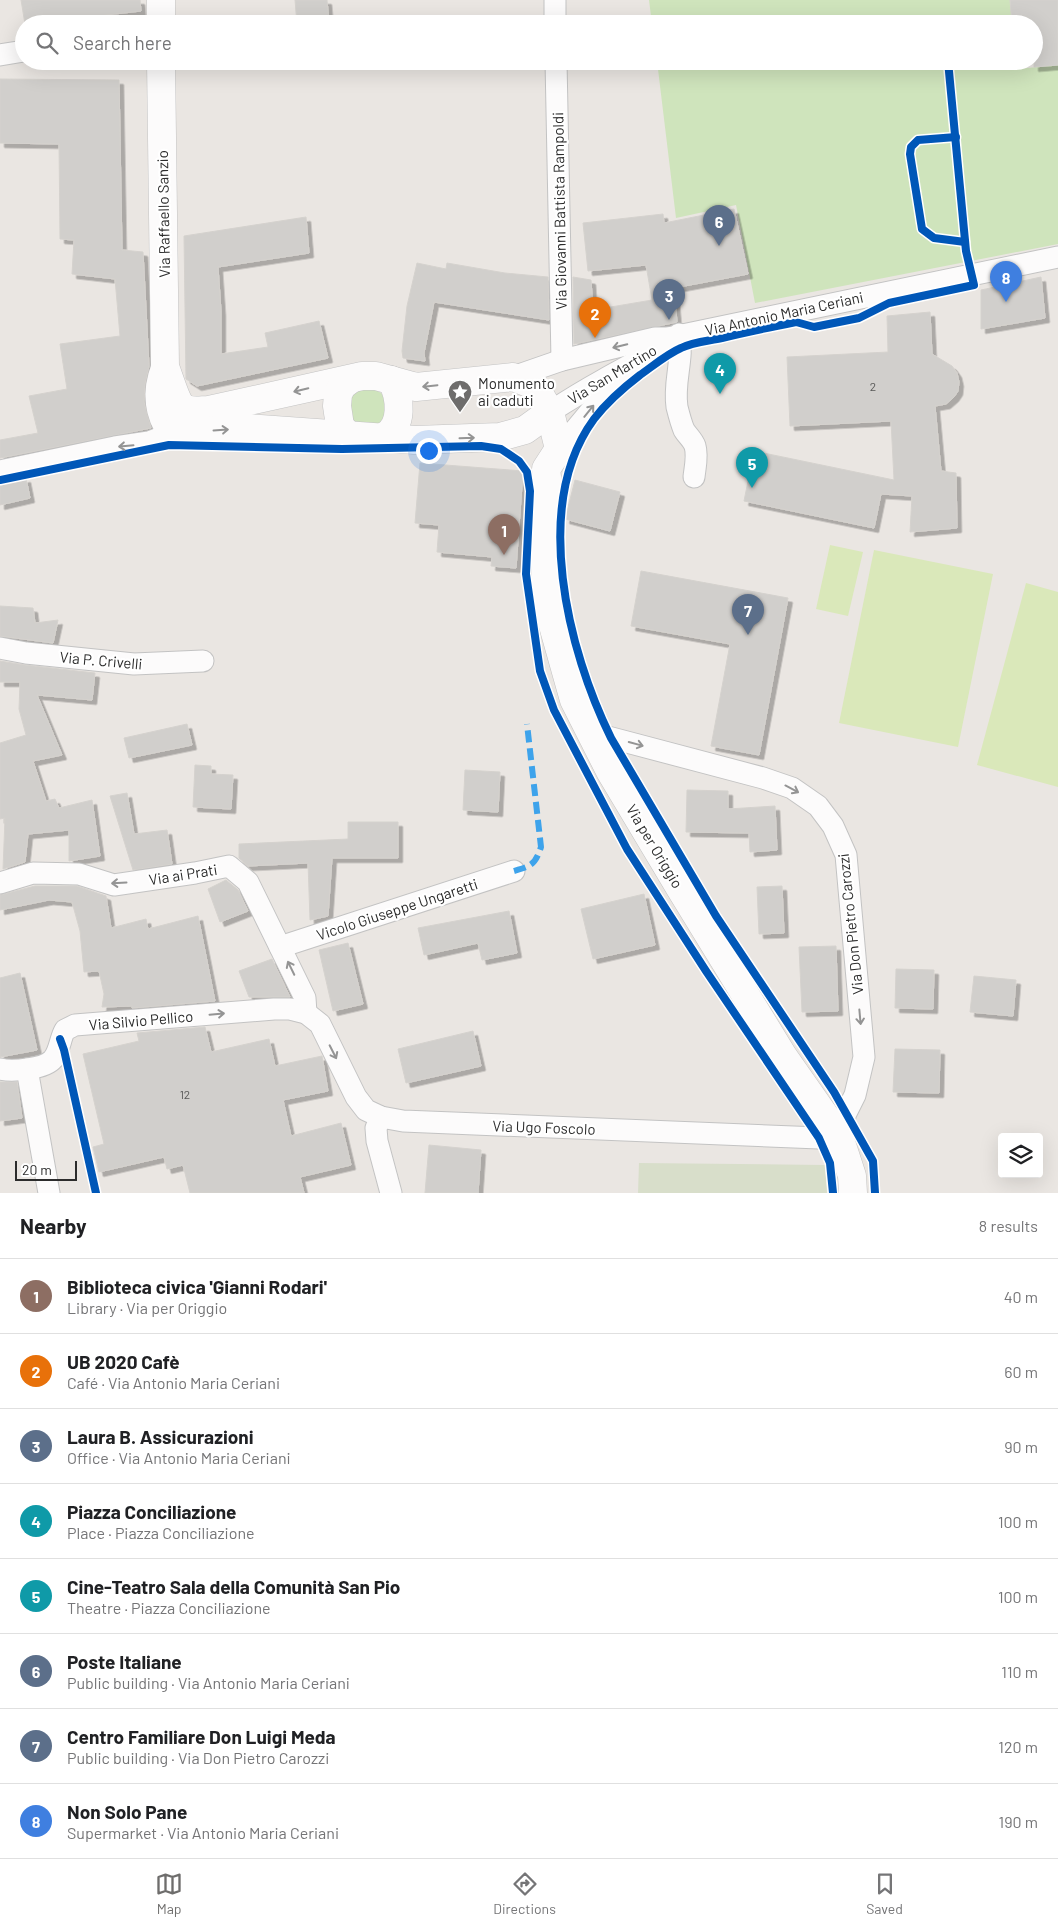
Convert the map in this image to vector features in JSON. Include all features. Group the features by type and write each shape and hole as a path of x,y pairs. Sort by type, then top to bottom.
{"street":[{"path":"161,0 161,15"},
{"path":"555,0 555,15"},
{"path":"0,55 15,52"},
{"name":"Via Raffaello Sanzio","path":"161,70 165,367"},
{"name":"Via Giovanni Battista Rampoldi","path":"556,70 562,360"},
{"name":"Via Antonio Maria Ceriani","path":"513,377 562,360 655,338 673,336 1058,257"},
{"path":"673,336 682,348 676,384 677,405 685,430 695,445 694,477"},
{"name":"Via San Martino","path":"172,433 246,428 415,440 500,437 525,430 550,412 604,379 627,368 673,336"},
{"path":"165,367 159,387 160,407 165,423 172,433"},
{"name":"Via San Martino","path":"165,367 179,402 184,408 191,410 209,410 362,376 376,376 416,387 513,377"},
{"path":"500,437 519,441 552,459 627,368"},
{"name":"Via per Origgio","path":"513,377 531,384 550,412 552,459 548,486 545,551 546,585 552,622 574,700 589,732 675,880 777,1047 839,1136 852,1176 853,1193"},
{"path":"348,435 340,426 337,406 338,394 342,386 351,379"},
{"path":"383,437 392,431 398,418 397,394 391,380"},
{"name":"Via San Martino","path":"0,471 115,447 149,442 172,433 209,410"},
{"name":"Via P. Crivelli","path":"0,648 26,653 134,664 203,662"},
{"name":"Via Don Pietro Carozzi","path":"589,732 763,778 792,788 818,806 833,826 846,855 864,1056 855,1095 846,1113 839,1136"},
{"name":"Via ai Prati","path":"0,883 33,873 79,874 114,885 229,866 248,882 306,998 306,1013"},
{"name":"Vicolo Giuseppe Ungaretti","path":"280,947 514,872"},
{"name":"Via Silvio Pellico","path":"0,1069 7,1071 27,1069 48,1063 53,1059 65,1030 75,1025 274,1009 290,1009 306,1013"},
{"name":"Via Ugo Foscolo","path":"306,1013 320,1024 356,1097 366,1110 381,1117 413,1121 819,1138 839,1136"},
{"path":"27,1069 49,1193"},
{"path":"381,1117 376,1128 377,1141 391,1193"}],"green space":[{"path":"649,0 1010,0 1011,15 651,15"},
{"path":"1058,65 1058,244 755,303 736,205 676,218 658,70 1043,70 1043,66"},
{"path":"366,387 380,392 386,402 388,413 378,425 361,425 351,419 351,399 356,393"},
{"path":"830,545 863,552 848,616 816,609"},
{"path":"874,550 993,574 958,747 839,723"},
{"path":"1026,583 1058,592 1058,787 977,765"},
{"path":"639,1163 825,1165 827,1193 638,1193"}],"building":[{"path":"21,0 140,0 141,11 106,15 24,15"},
{"path":"295,0 327,0 328,15 296,15"},
{"path":"1010,0 1058,0 1058,65 1043,66 1043,15 1011,15"},
{"path":"0,79 119,80 122,250 143,252 149,366 144,402 151,428 0,458 0,440 38,433 29,396 67,389 60,344 120,336 115,279 72,274 74,240 60,239 59,144 0,143"},
{"path":"734,209 748,274 674,288 677,322 574,344 573,277 591,280 593,310 652,300 646,265 588,271 583,223 663,214 664,223"},
{"path":"306,217 309,253 218,267 221,354 268,347 265,333 319,321 328,358 197,386 186,379 184,236"},
{"path":"417,263 446,269 447,263 505,273 548,277 549,320 434,302 424,353 425,361 403,358 402,351 407,306"},
{"path":"1041,277 1045,318 981,329 981,290"},
{"path":"930,312 932,354 952,366 957,373 959,382 958,391 954,397 946,404 935,406 941,471 956,473 957,528 910,532 912,496 881,494 874,528 744,501 754,451 894,480 891,421 790,426 787,357 888,352 887,316"},
{"path":"420,463 523,471 516,568 491,566 492,557 437,552 439,525 415,523"},
{"path":"26,478 30,498 0,505 0,483"},
{"path":"575,480 620,492 610,531 565,519"},
{"path":"641,571 788,598 759,755 711,746 730,644 631,626"},
{"path":"0,606 33,608 35,623 58,620 53,643 0,636"},
{"path":"0,661 95,673 92,700 37,695 62,755 33,761 46,801 55,799 59,808 92,800 100,856 69,861 69,830 28,834 25,862 3,869 5,818 0,819 0,743 26,735 19,709 20,682 0,682"},
{"path":"187,724 192,745 129,758 124,738"},
{"path":"195,765 211,766 211,774 233,775 231,809 193,807"},
{"path":"465,770 500,772 498,812 463,810"},
{"path":"687,790 728,791 728,809 775,806 777,850 750,852 749,833 686,832"},
{"path":"127,793 134,834 167,830 172,864 133,870 110,796"},
{"path":"348,822 398,822 398,858 332,858 328,916 310,920 308,863 248,866 239,858 239,844 348,839"},
{"path":"226,880 238,890 248,911 220,922 208,889"},
{"path":"35,886 77,886 106,896 111,928 146,919 148,929 198,916 215,1001 132,1008 132,1006 102,1007 104,994 99,971 84,972 80,931 72,902 49,900 0,910 0,895"},
{"path":"782,886 784,933 759,934 757,887"},
{"path":"644,894 655,945 593,959 581,909"},
{"path":"509,911 517,953 482,960 478,943 424,955 418,928"},
{"path":"348,943 363,1004 333,1011 319,950"},
{"path":"836,946 838,1011 802,1012 799,947"},
{"path":"272,959 290,997 249,997 239,971"},
{"path":"896,969 934,970 933,1009 895,1008"},
{"path":"20,973 37,1050 0,1057 0,978"},
{"path":"974,976 1016,980 1013,1016 970,1012"},
{"path":"205,1027 211,1052 269,1039 275,1066 322,1056 328,1091 283,1100 291,1136 341,1123 351,1165 300,1177 304,1193 190,1193 183,1165 167,1169 164,1157 99,1172 93,1147 104,1144 83,1054 139,1041 137,1033"},
{"path":"473,1031 481,1066 406,1083 398,1049"},
{"path":"895,1049 940,1050 939,1093 893,1092"},
{"path":"0,1082 17,1082 22,1118 0,1121"},
{"path":"429,1145 481,1150 478,1193 425,1193"}],"marked path":[{"path":"514,871 532,864 537,858 541,847 527,724"}],"cycle path":[{"path":"875,1193 873,1161 834,1092 716,916 611,738 595,703 581,664 570,622 563,578 560,535 564,493 575,454 594,419 621,390 671,353 696,343 796,322 814,327 859,318 889,303 974,285 966,251 949,70"},
{"path":"956,137 918,140 911,147 910,154 922,229 934,238 965,242"},
{"path":"0,480 169,445 342,449 481,446 501,449 519,461 527,472 530,491 526,574 540,671 554,710 627,849 706,971 819,1138 830,1163 833,1193"},
{"path":"60,1039 96,1193"}],"place":[{"name":"Poste Italiane","path":"719,246"},
{"name":"Non Solo Pane","path":"1006,302"},
{"name":"Laura B. Assicurazioni","path":"669,320"},
{"name":"UB 2020 Cafè","path":"595,338"},
{"name":"Piazza Conciliazione","path":"720,394"},
{"name":"Monumento ai caduti","path":"460,413"},
{"name":"Cine-Teatro Sala della Comunità San Pio","path":"752,488"},
{"name":"Biblioteca civica 'Gianni Rodari'","path":"504,555"},
{"name":"Centro Familiare Don Luigi Meda","path":"748,635"}]}
